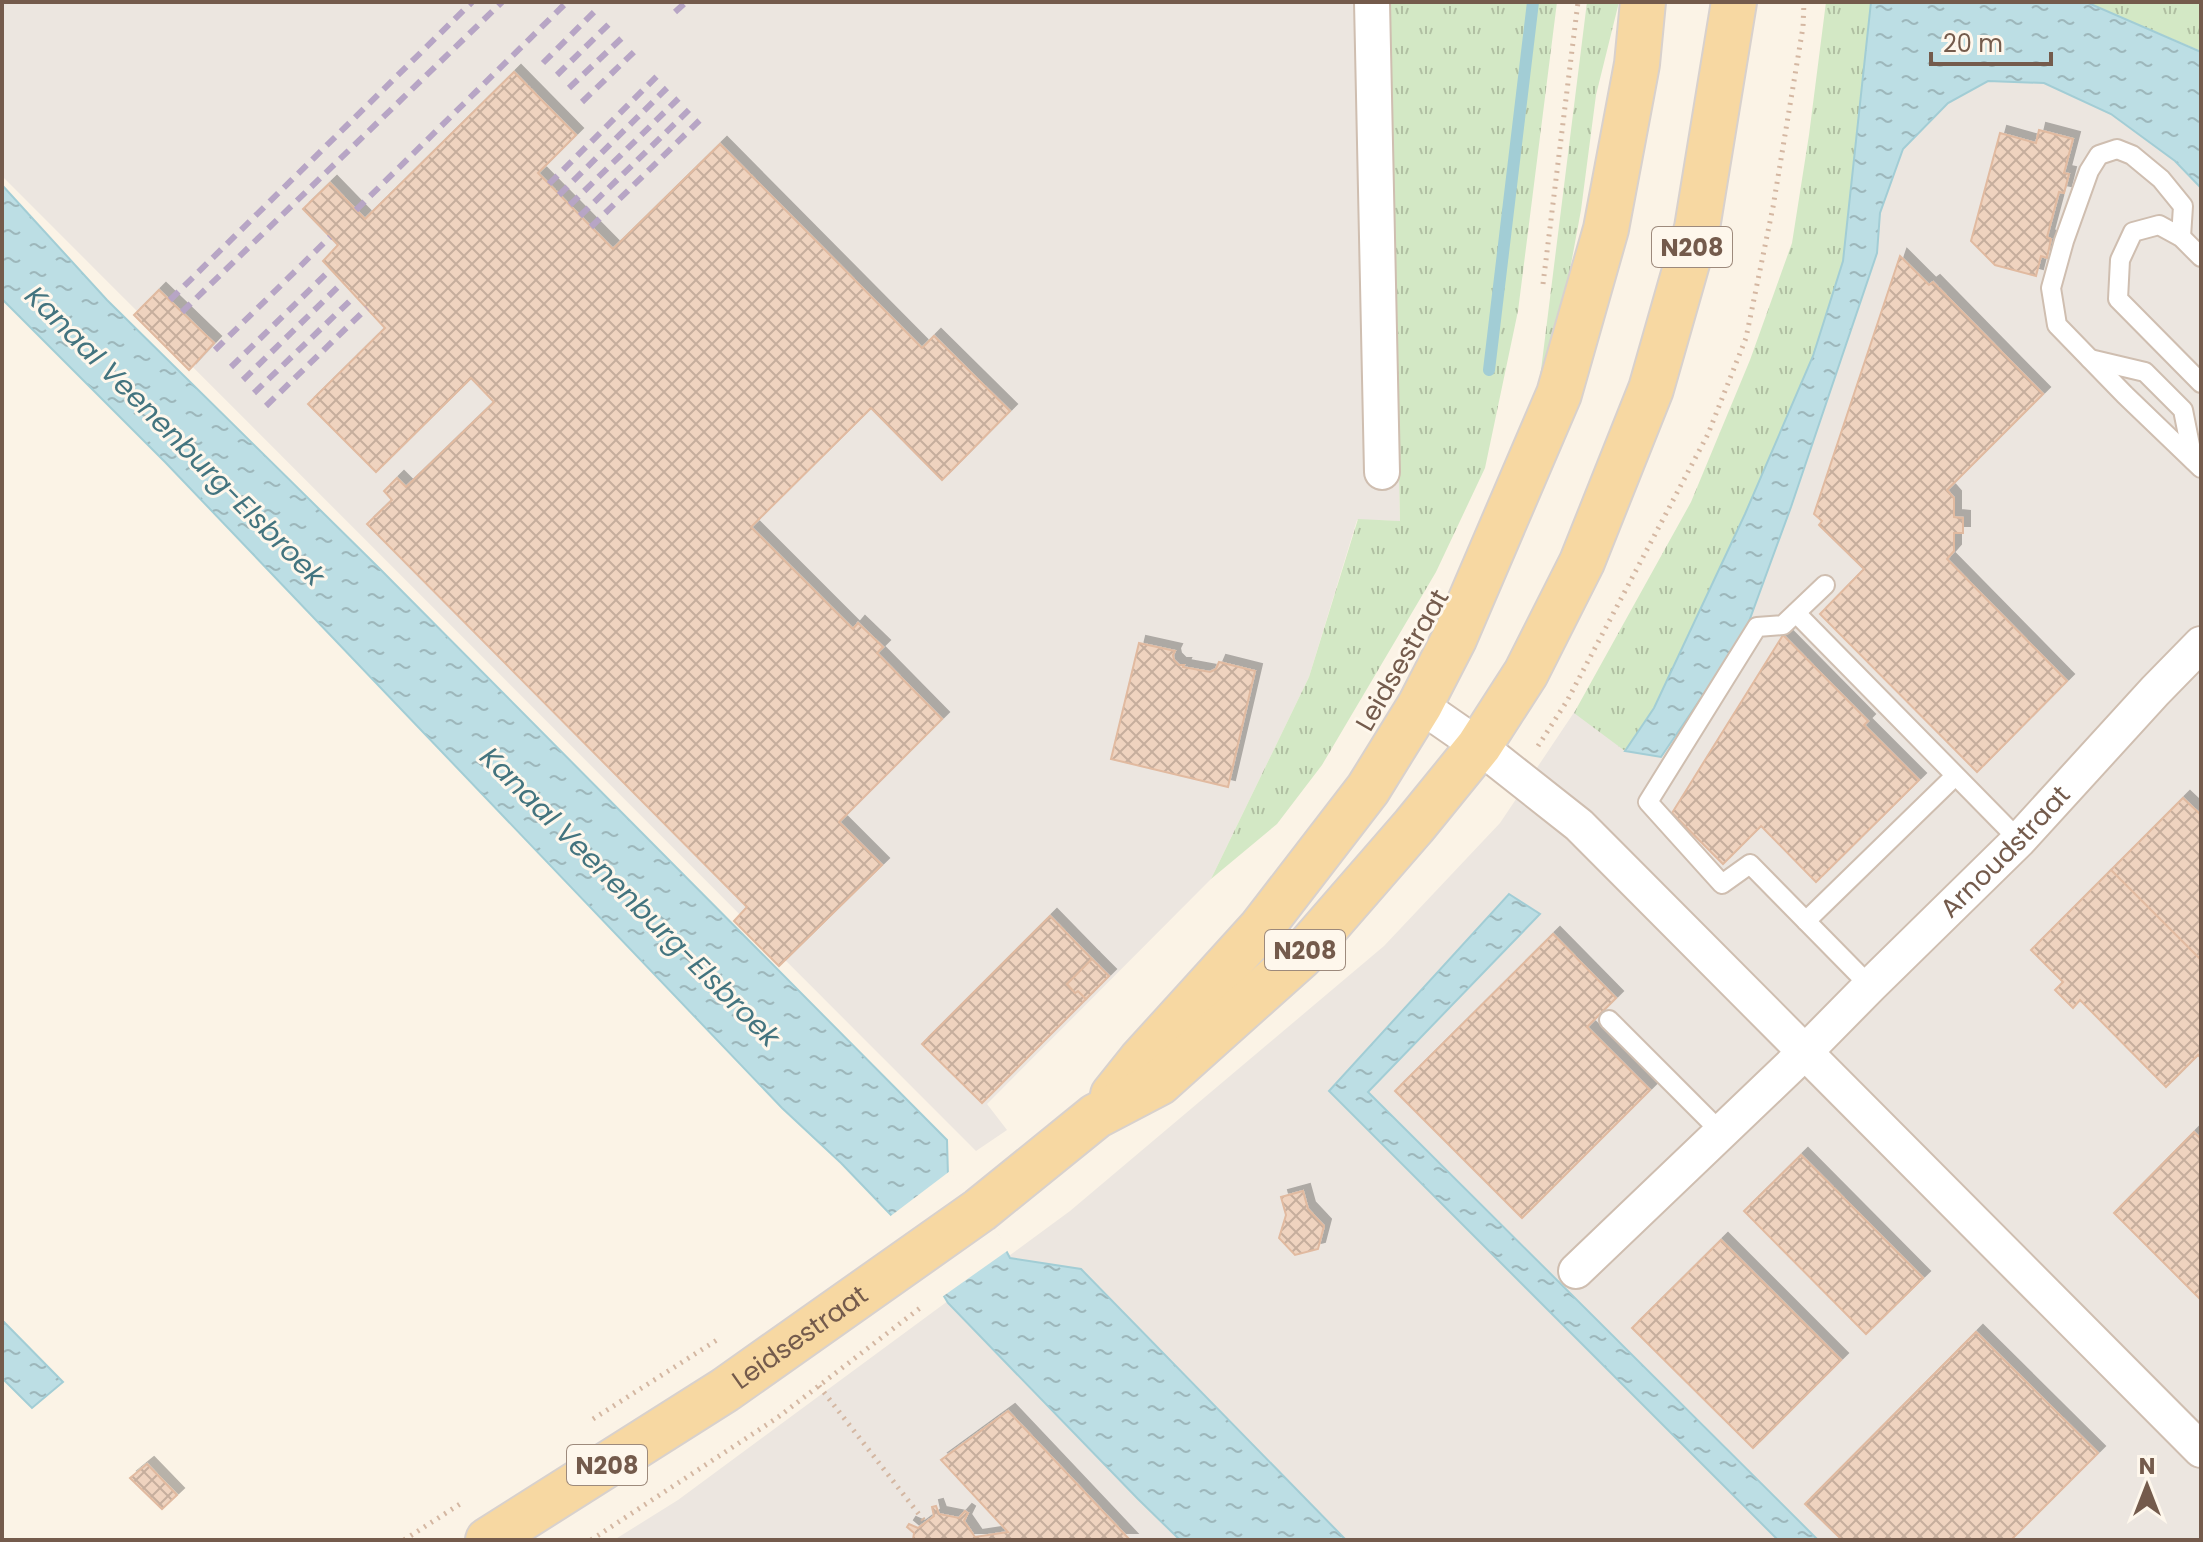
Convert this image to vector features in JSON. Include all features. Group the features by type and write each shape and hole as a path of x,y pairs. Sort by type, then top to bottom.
{"main road":[{"name":"Leidsestraat","path":"1096,1116 1141,1060 1261,928 1368,789 1420,705 1454,639 1559,394 1606,229 1637,64 1643,2"},
{"name":"Leidsestraat","path":"488,1540 725,1390 914,1259 1096,1116 1159,1083 1301,956 1479,746 1526,673 1582,562 1651,389 1697,228 1734,2"}],"street":[{"path":"1372,2 1382,472"},
{"name":"Arnoudstraat","path":"1576,1271 1804,1053 2019,840 2201,644"},
{"path":"1420,705 1479,746 1579,825 2201,1450"}],"lane":[{"path":"2181,237 2183,206 2161,179 2132,155 2117,149 2099,155 2089,171 2051,288 2057,325 2197,464"},
{"path":"2201,257 2181,237 2159,225 2133,232 2120,260 2118,299 2201,383"},
{"path":"2090,359 2145,372 2183,410 2197,464"},
{"path":"1825,585 1783,625 1757,627 1648,802 1722,884 1750,864 1870,986"},
{"path":"1796,613 2019,840"},
{"path":"1806,921 1955,776"},
{"path":"1609,1020 1721,1132"}],"path":[{"path":"1542,299 1578,2"},
{"name":"Leidsestraat","path":"591,1540 777,1418 928,1302"},
{"name":"Leidsestraat","path":"589,1422 720,1338"},
{"path":"819,1386 925,1522"},
{"path":"404,1540 471,1498"},
{"path":"418,1532 423,1540"}],"shaded area":[{"path":"2,2 1380,2 1395,296 1400,521 1357,520 1309,677 1211,879 987,1104 1007,1130 976,1151 2,176"},
{"path":"1852,2 2163,2 2201,23 2201,1540 614,1540 678,1500 1070,1211 1384,946 1500,823 1666,575 1789,309"}],"green space":[{"path":"1380,2 1557,2 1518,311 1485,468 1436,572 1322,765 1277,824 1211,879 1309,677 1358,519 1400,521 1395,296"},
{"path":"1587,2 1619,2 1596,95 1581,210 1548,389 1537,402"},
{"path":"1826,2 1871,2 1843,261 1813,356 1745,514 1654,708 1625,751 1574,713 1691,502 1750,360 1792,243"},
{"path":"2086,2 2201,2 2201,51"}],"water":[{"path":"1871,2 2086,2 2201,52 2201,188 2175,161 2111,114 2044,83 1988,81 1948,103 1903,149 1880,213 1877,253 1744,635 1661,757 1625,751 1654,708 1745,514 1813,356 1843,261"},
{"name":"Kanaal Veenenburg-Elsbroek","path":"2,185 107,300 379,568 947,1140 948,1176 999,1237 1010,1258 1081,1269 1346,1540 1180,1540 1138,1499 948,1303 908,1236 891,1215 782,1108 165,462 2,299"},
{"path":"1509,894 1540,914 1368,1092 1818,1540 1778,1540 1329,1091"},
{"path":"2,1320 63,1382 32,1408 2,1378"}],"pier":[{"path":"950,1171 1010,1249 942,1297 924,1273 905,1238 888,1218"}],"building":[{"path":"514,72 576,135 538,173 613,249 720,144 922,348 934,336 1010,411 942,480 871,408 751,527 853,629 858,623 883,647 877,653 942,719 839,822 882,865 779,966 734,921 747,907 367,524 392,500 384,491 397,478 406,487 494,402 471,378 376,472 308,404 385,328 323,261 338,245 303,209 330,183 365,219"},
{"path":"2039,130 2073,139 2064,173 2069,174 2064,193 2059,192 2047,237 2051,239 2047,258 2041,256 2036,276 1995,265 1971,241 2000,133 2036,143"},
{"path":"1900,256 1929,285 1933,282 2043,394 1947,490 1954,498 1954,517 1963,518 1963,533 1954,533 1954,551 1947,559 2067,681 1977,772 1820,614 1864,569 1819,525 1822,521 1814,514"},
{"path":"159,290 214,343 189,370 134,315"},
{"path":"1783,635 1868,721 1864,725 1919,780 1816,882 1761,826 1723,864 1672,813"},
{"path":"1139,643 1175,651 1174,660 1183,667 1210,672 1216,669 1219,662 1255,671 1228,787 1111,759"},
{"path":"2183,798 2201,815 2201,960 2111,870"},
{"path":"2111,870 2201,960 2201,1058 2198,1055 2166,1087 2080,1000 2073,1008 2055,990 2063,982 2031,950"},
{"path":"1050,916 1092,959 1067,984 1086,999 982,1103 922,1044"},
{"path":"1553,934 1616,998 1587,1027 1650,1090 1522,1218 1395,1091"},
{"path":"1092,959 1109,976 1086,999 1067,984"},
{"path":"2194,1132 2201,1139 2201,1300 2114,1213"},
{"path":"1801,1155 1923,1278 1866,1334 1744,1211"},
{"path":"1303,1191 1308,1209 1324,1226 1318,1249 1295,1255 1279,1238 1286,1215 1281,1197"},
{"path":"1721,1240 1841,1360 1753,1448 1632,1328"},
{"path":"1976,1332 2098,1453 2011,1540 1842,1540 1805,1504"},
{"path":"1008,1411 1130,1540 913,1540 914,1533 907,1527 909,1524 918,1528 934,1516 932,1507 936,1506 939,1514 959,1518 965,1511 968,1513 964,1521 975,1537 1008,1532 941,1460"},
{"path":"147,1464 177,1495 162,1509 130,1478"}],"waterway":[{"path":"1489,370 1533,2"}],"railway":[{"path":"170,300 472,2"},
{"path":"182,312 502,2"},
{"path":"356,210 567,2"},
{"path":"675,12 686,2"},
{"path":"543,63 597,9"},
{"path":"557,75 610,23"},
{"path":"569,88 624,36"},
{"path":"582,102 637,49"},
{"path":"549,184 660,73"},
{"path":"559,195 671,84"},
{"path":"570,205 682,95"},
{"path":"580,216 693,106"},
{"path":"591,227 703,117"},
{"path":"215,350 330,237"},
{"path":"231,367 331,269"},
{"path":"243,380 343,282"},
{"path":"254,393 355,296"},
{"path":"266,406 367,308"}]}
